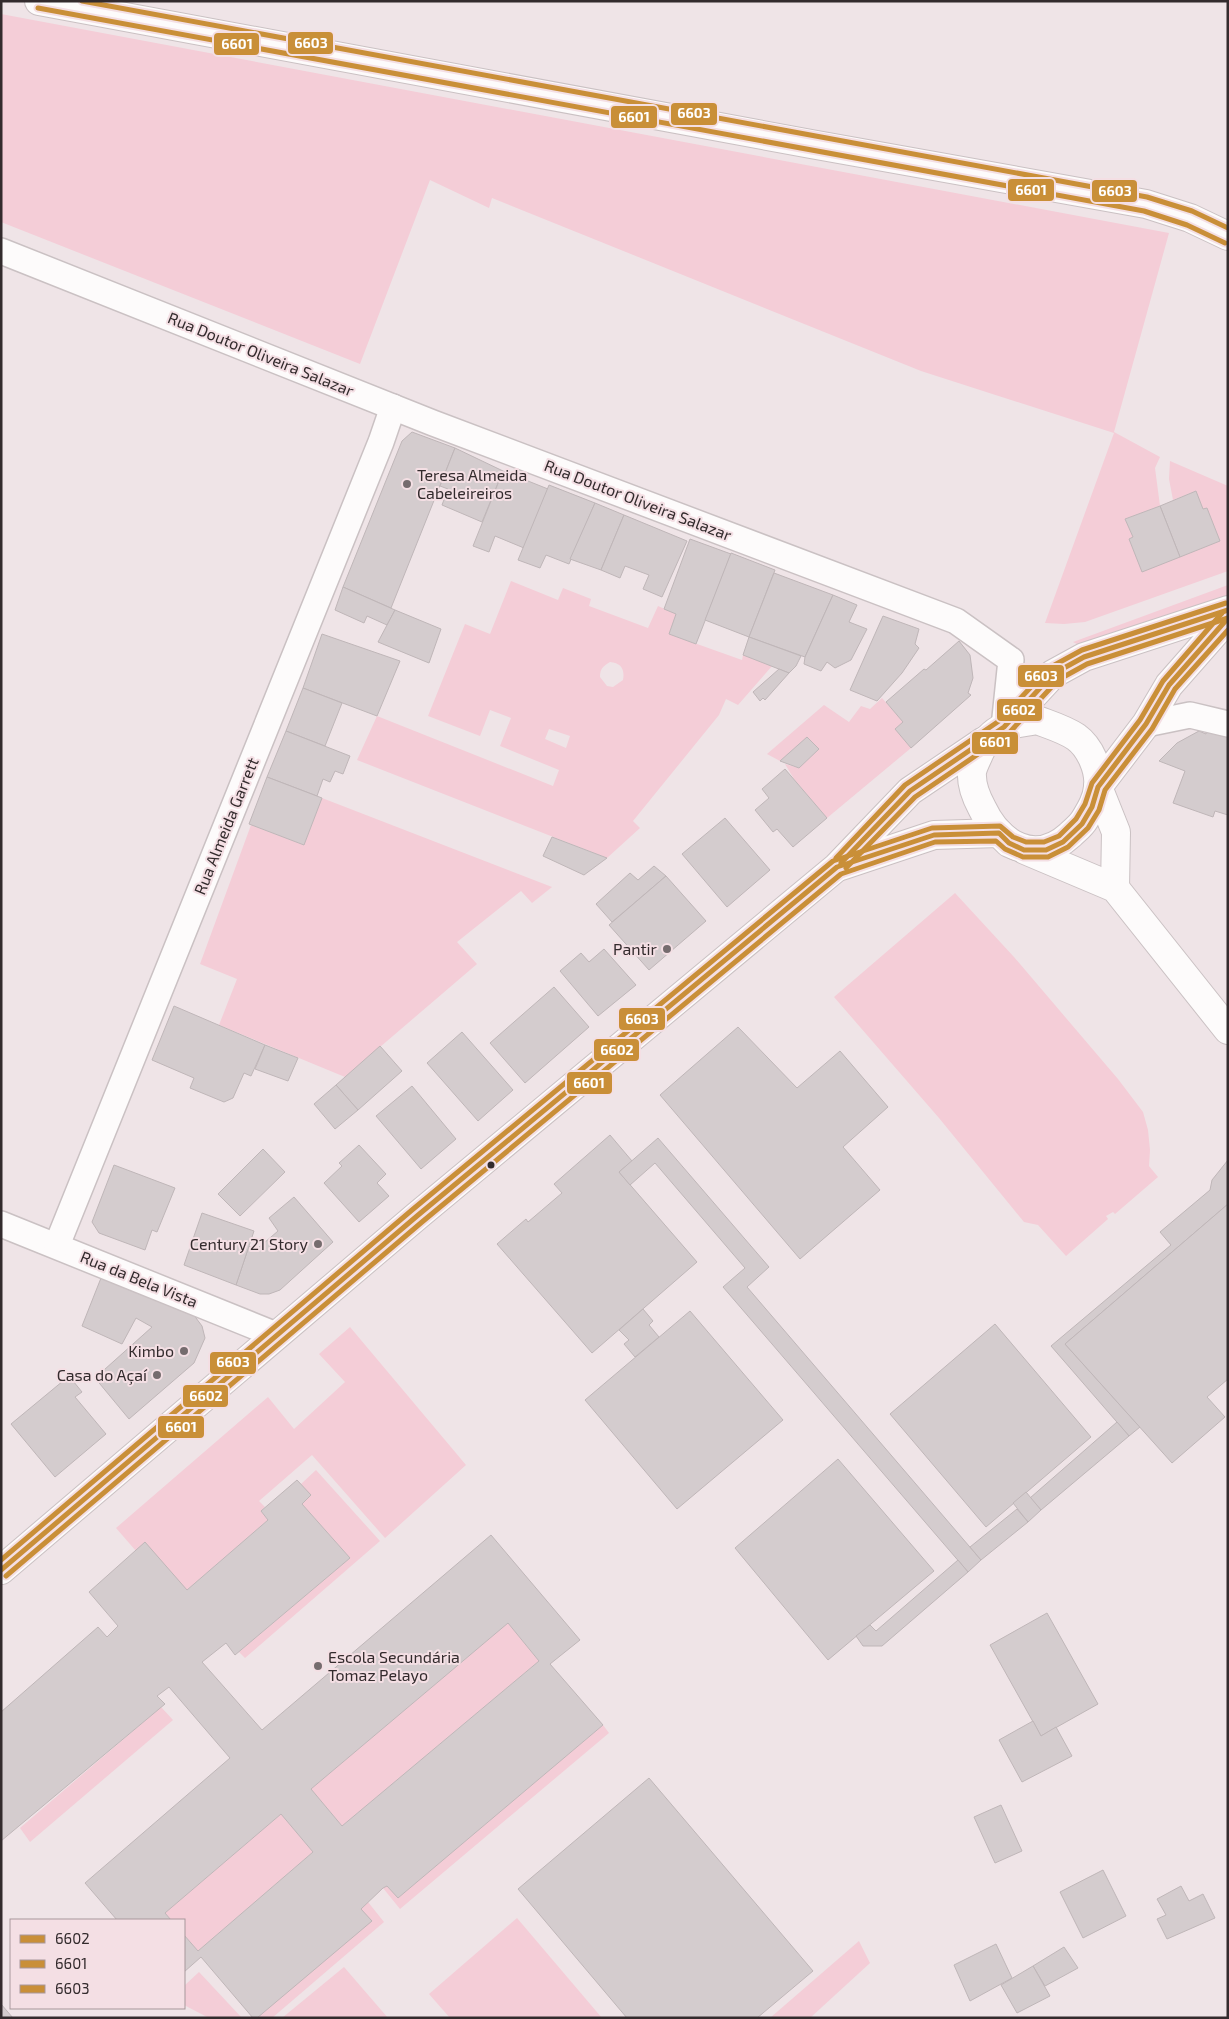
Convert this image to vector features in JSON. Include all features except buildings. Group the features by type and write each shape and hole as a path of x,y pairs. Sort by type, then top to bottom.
{"street":[{"path":"39,1 782,139 1146,204 1190,218 1228,236"},
{"name":"Rua Doutor Oliveira Salazar","path":"1,251 393,407 956,621 1011,660 994,734"},
{"name":"Rua Almeida Garrett","path":"57,1246 381,442 393,407"},
{"path":"1,1570 276,1335 837,867 910,791 994,734 1052,674 1084,656 1228,610"},
{"path":"1024,850 1046,850 1063,842 1082,824 1092,807 1098,787 1146,724 1169,685 1228,618"},
{"path":"1146,724 1190,716 1228,724"},
{"path":"1114,888 1116,832 1098,787 1096,768 1089,752 1077,738 1058,727 1037,720 994,734 972,771 975,795 984,814 999,833 1010,843 1024,850 1114,888 1228,1030"},
{"path":"837,867 934,835 999,833"},
{"name":"Rua da Bela Vista","path":"1,1224 276,1335"}],"shaded area":[{"path":"1,14 1169,233 1114,432 1160,457 1155,468 1160,506 1125,519 1133,537 1129,539 1142,571 1220,541 1207,508 1203,509 1196,491 1173,500 1169,479 1170,461 1228,486 1228,571 1085,622 1045,623 1114,433 921,371 492,198 489,208 430,180 360,364 1,222"},
{"path":"511,581 558,600 563,588 591,599 589,606 648,628 658,606 676,614 669,634 742,660 743,655 772,666 738,705 726,699 719,715 633,821 640,828 607,858 357,760 377,716 553,786 559,770 500,746 511,718 490,710 480,736 428,716 465,624 490,634","holes":["610,662 619,665 623,673 623,680 613,687 607,686 600,677 602,668","549,729 570,736 566,748 545,739"]},
{"path":"1228,585 1228,597 1087,649 1073,642"},
{"path":"882,698 903,722 895,729 911,748 827,818 794,779 785,764 799,768 819,749 807,737 780,761 767,754 824,705 849,722 861,706 870,709"},
{"path":"322,798 552,887 532,903 521,891 457,942 477,964 345,1077 219,1025 237,979 200,964 251,825 304,845"},
{"path":"955,893 1014,957 1118,1079 1143,1112 1148,1130 1149,1166 1158,1177 1115,1214 1113,1212 1106,1216 1108,1219 1066,1256 1038,1225 1024,1222 939,1118 834,997"},
{"path":"350,1327 466,1465 385,1538 312,1455 259,1501 265,1507 261,1511 268,1520 187,1590 136,1551 116,1528 268,1397 294,1429 345,1382 319,1354"},
{"path":"316,1470 380,1541 245,1658 239,1652 350,1558 302,1504 301,1484"},
{"path":"508,1623 539,1661 342,1826 311,1789"},
{"path":"161,1707 173,1720 30,1842 20,1828"},
{"path":"603,1725 609,1733 400,1909 383,1888 387,1886 398,1898"},
{"path":"281,1814 313,1852 198,1951 185,1936 185,1919 170,1919 165,1913"},
{"path":"368,1902 384,1922 272,2018 257,2018"},
{"path":"517,1918 602,2018 450,2018 429,1994"},
{"path":"859,1941 870,1963 810,2018 770,2018"},
{"path":"344,1967 388,2018 282,2018"},
{"path":"199,1972 242,2018 209,2018 185,2006 185,1985"}],"transit line":[{"name":"6603","path":"82,1 1147,197 1192,211 1228,228"},
{"name":"6601","path":"38,8 1144,211 1187,225 1225,243"},
{"name":"6603","path":"836,858 905,785 999,721 1049,668 1082,650 1226,603"},
{"name":"6602","path":"841,863 910,791 1004,727 1053,674 1084,657 1228,610"},
{"name":"6603","path":"1,1560 412,1210 833,861 932,828 1000,826 1013,837 1026,842 1044,842 1059,836 1076,819 1085,804 1092,783 1140,720 1163,681 1222,613"},
{"name":"6602","path":"1,1570 417,1216 837,867 934,835 999,833 1009,843 1024,850 1046,850 1063,842 1082,824 1092,807 1098,787 1146,724 1169,685 1228,618"},
{"name":"6601","path":"846,868 915,797 1009,733 1058,680 1087,664 1228,618"},
{"name":"6601","path":"6,1576 422,1222 841,874 935,842 996,841 1005,849 1023,857 1048,857 1068,847 1088,828 1099,810 1105,790 1152,729 1175,689 1228,630"}],"place":[{"name":"Teresa Almeida Cabeleireiros","path":"407,484"},
{"name":"Pantir","path":"667,949"},
{"name":"Century 21 Story","path":"318,1244"},
{"name":"Kimbo","path":"184,1351"},
{"name":"Casa do Açaí","path":"157,1375"},
{"name":"Escola Secundária Tomaz Pelayo","path":"318,1666"}]}
